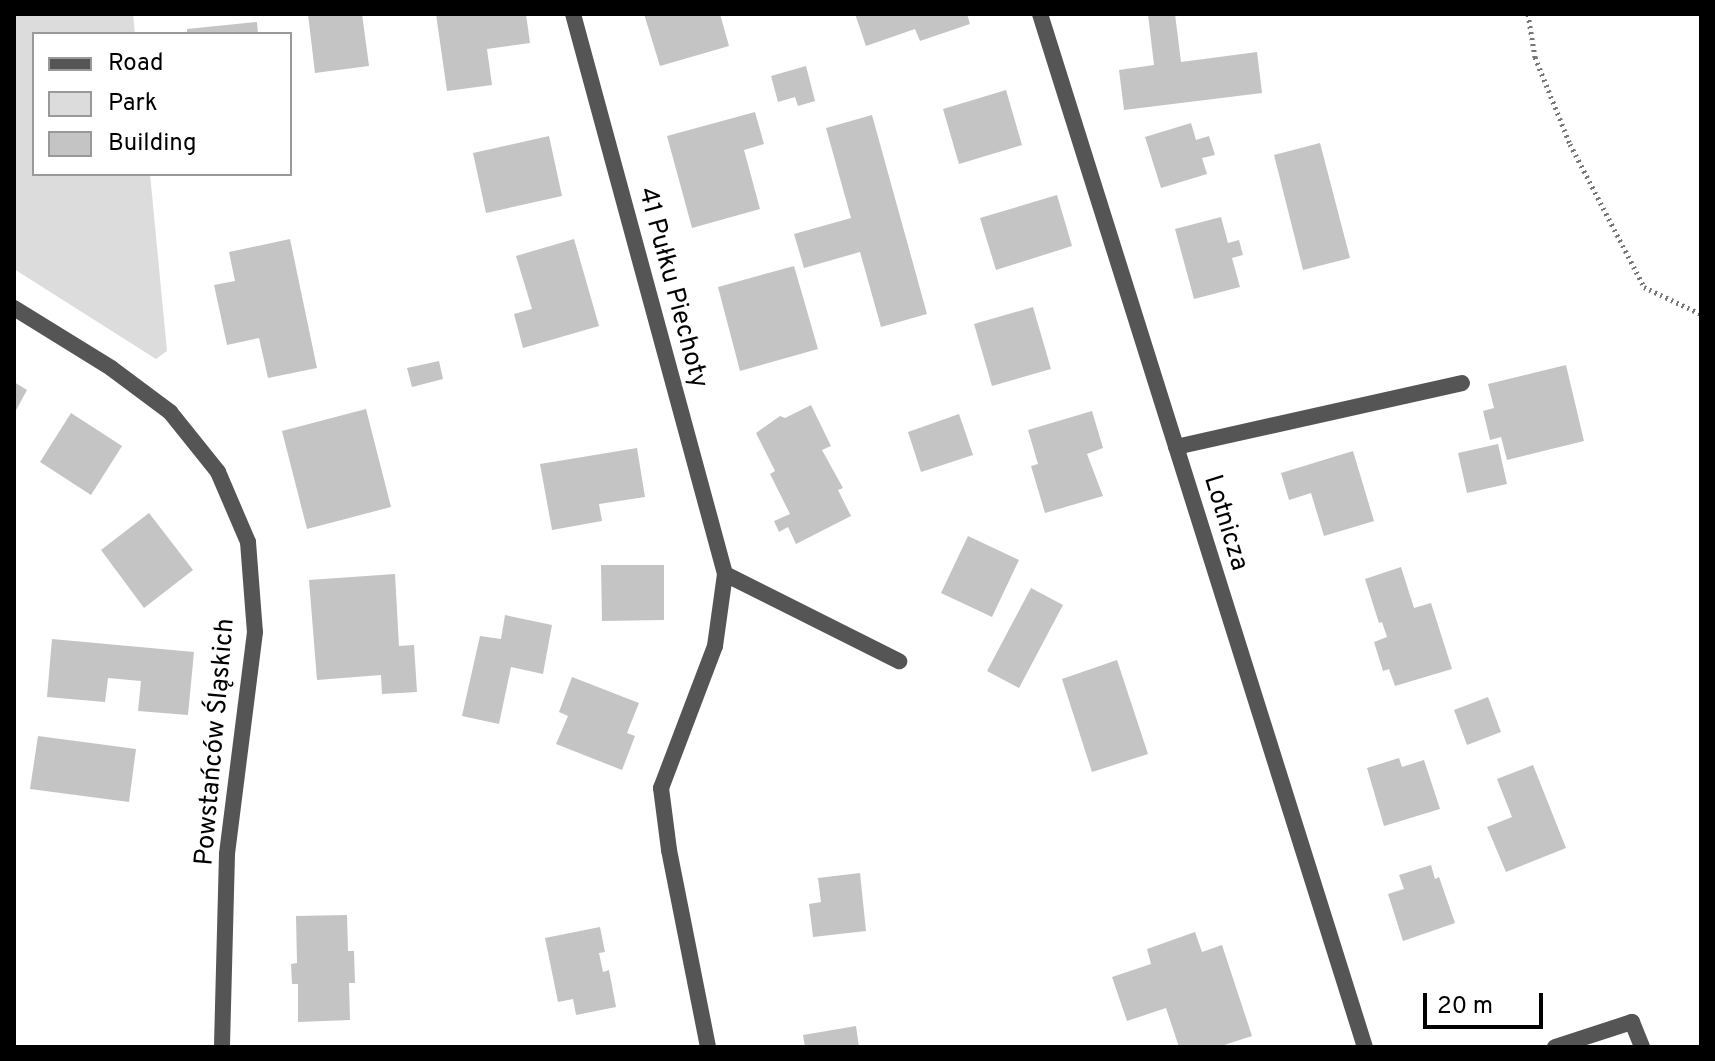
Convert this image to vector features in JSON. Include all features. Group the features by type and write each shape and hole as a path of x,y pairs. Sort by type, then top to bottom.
{"street":[{"name":"41 Pułku Piechoty","path":"573,14 725,574 715,646 661,788 669,850 708,1047"},
{"name":"Lotnicza","path":"1040,14 1365,1047"},
{"name":"Powstańców Śląskich","path":"14,308 111,368 170,412 218,472 248,542 255,632 227,854 222,1047"},
{"path":"1176,447 1462,383"},
{"path":"725,574 899,661"},
{"path":"1555,1047 1632,1022 1642,1047"}],"path":[{"path":"1528,14 1535,57 1570,144 1644,287 1701,314"}],"green space":[{"path":"14,14 133,14 135,32 32,32 32,176 150,176 167,351 156,359 14,269"}],"building":[{"path":"308,14 362,14 369,66 315,73"},
{"path":"436,14 526,14 530,43 487,49 492,85 447,91"},
{"path":"644,14 720,14 729,46 660,66"},
{"path":"855,14 967,14 970,24 920,41 915,29 866,46"},
{"path":"1148,14 1175,14 1181,62 1257,52 1262,93 1124,110 1119,70 1154,65"},
{"path":"257,22 258,32 187,32 187,29"},
{"path":"806,66 815,101 798,106 795,97 778,102 771,76"},
{"path":"1006,90 1022,145 959,164 943,109"},
{"path":"755,112 764,144 744,150 760,209 692,228 667,136"},
{"path":"872,115 927,314 881,327 860,252 804,268 794,234 851,218 826,128"},
{"path":"1191,123 1196,140 1209,136 1215,155 1202,158 1207,174 1161,188 1145,137"},
{"path":"549,136 562,196 486,213 473,153"},
{"path":"1320,143 1350,258 1303,270 1274,155"},
{"path":"1057,195 1072,246 996,270 980,218"},
{"path":"1221,217 1228,243 1239,240 1243,255 1232,258 1240,287 1194,299 1175,229"},
{"path":"290,239 317,368 268,378 259,338 227,345 214,285 235,281 229,252"},
{"path":"574,239 599,326 523,348 514,314 532,309 516,256"},
{"path":"794,266 818,349 740,371 718,287"},
{"path":"1033,307 1051,369 992,386 974,324"},
{"path":"439,361 443,379 412,387 407,368"},
{"path":"1566,365 1584,441 1507,460 1501,437 1490,440 1483,411 1494,408 1488,384"},
{"path":"14,382 27,390 14,414"},
{"path":"811,405 831,446 822,450 843,488 838,490 851,516 796,544 788,527 779,532 774,521 790,514 770,474 775,471 756,433 780,416 785,418"},
{"path":"366,409 391,507 307,529 282,431"},
{"path":"1092,411 1103,448 1087,454 1103,496 1045,513 1031,466 1038,464 1028,430"},
{"path":"71,413 122,446 91,495 40,462"},
{"path":"959,414 973,455 921,472 908,432"},
{"path":"1498,444 1507,484 1467,493 1458,453"},
{"path":"637,448 645,497 599,504 602,521 552,530 540,464"},
{"path":"1353,451 1374,521 1324,536 1311,493 1289,500 1281,473"},
{"path":"149,513 193,570 144,608 101,550"},
{"path":"968,536 1019,560 992,617 941,593"},
{"path":"601,565 664,565 664,620 602,621"},
{"path":"1401,567 1414,608 1431,603 1452,669 1395,686 1389,669 1383,671 1374,642 1387,637 1382,622 1379,623 1365,579"},
{"path":"395,574 399,646 414,645 417,692 382,694 381,675 317,680 309,580"},
{"path":"1031,588 1063,605 1019,688 987,671"},
{"path":"505,615 552,625 543,674 511,667 499,724 462,716 480,636 501,639"},
{"path":"52,639 194,652 188,715 138,711 141,681 108,678 105,702 47,697"},
{"path":"1117,660 1148,754 1092,772 1062,679"},
{"path":"572,677 639,703 627,733 635,736 622,770 556,744 568,716 559,712"},
{"path":"1488,697 1501,732 1467,745 1454,710"},
{"path":"38,736 136,749 129,802 30,789"},
{"path":"1399,758 1402,767 1424,760 1440,809 1384,826 1367,768"},
{"path":"1533,765 1566,848 1506,872 1487,827 1512,817 1497,779"},
{"path":"1431,865 1435,879 1439,877 1455,923 1403,941 1388,894 1404,889 1399,875"},
{"path":"860,873 866,931 813,937 809,904 821,902 818,878"},
{"path":"347,915 348,951 354,951 355,983 349,983 350,1020 298,1022 298,984 292,984 291,964 297,963 296,916"},
{"path":"600,927 605,952 599,953 603,972 609,970 616,1007 576,1015 573,999 558,1002 545,938"},
{"path":"1195,932 1202,952 1222,945 1252,1036 1218,1047 1179,1047 1166,1008 1127,1021 1112,977 1151,964 1147,949"},
{"path":"856,1026 859,1047 805,1047 803,1035"}]}
